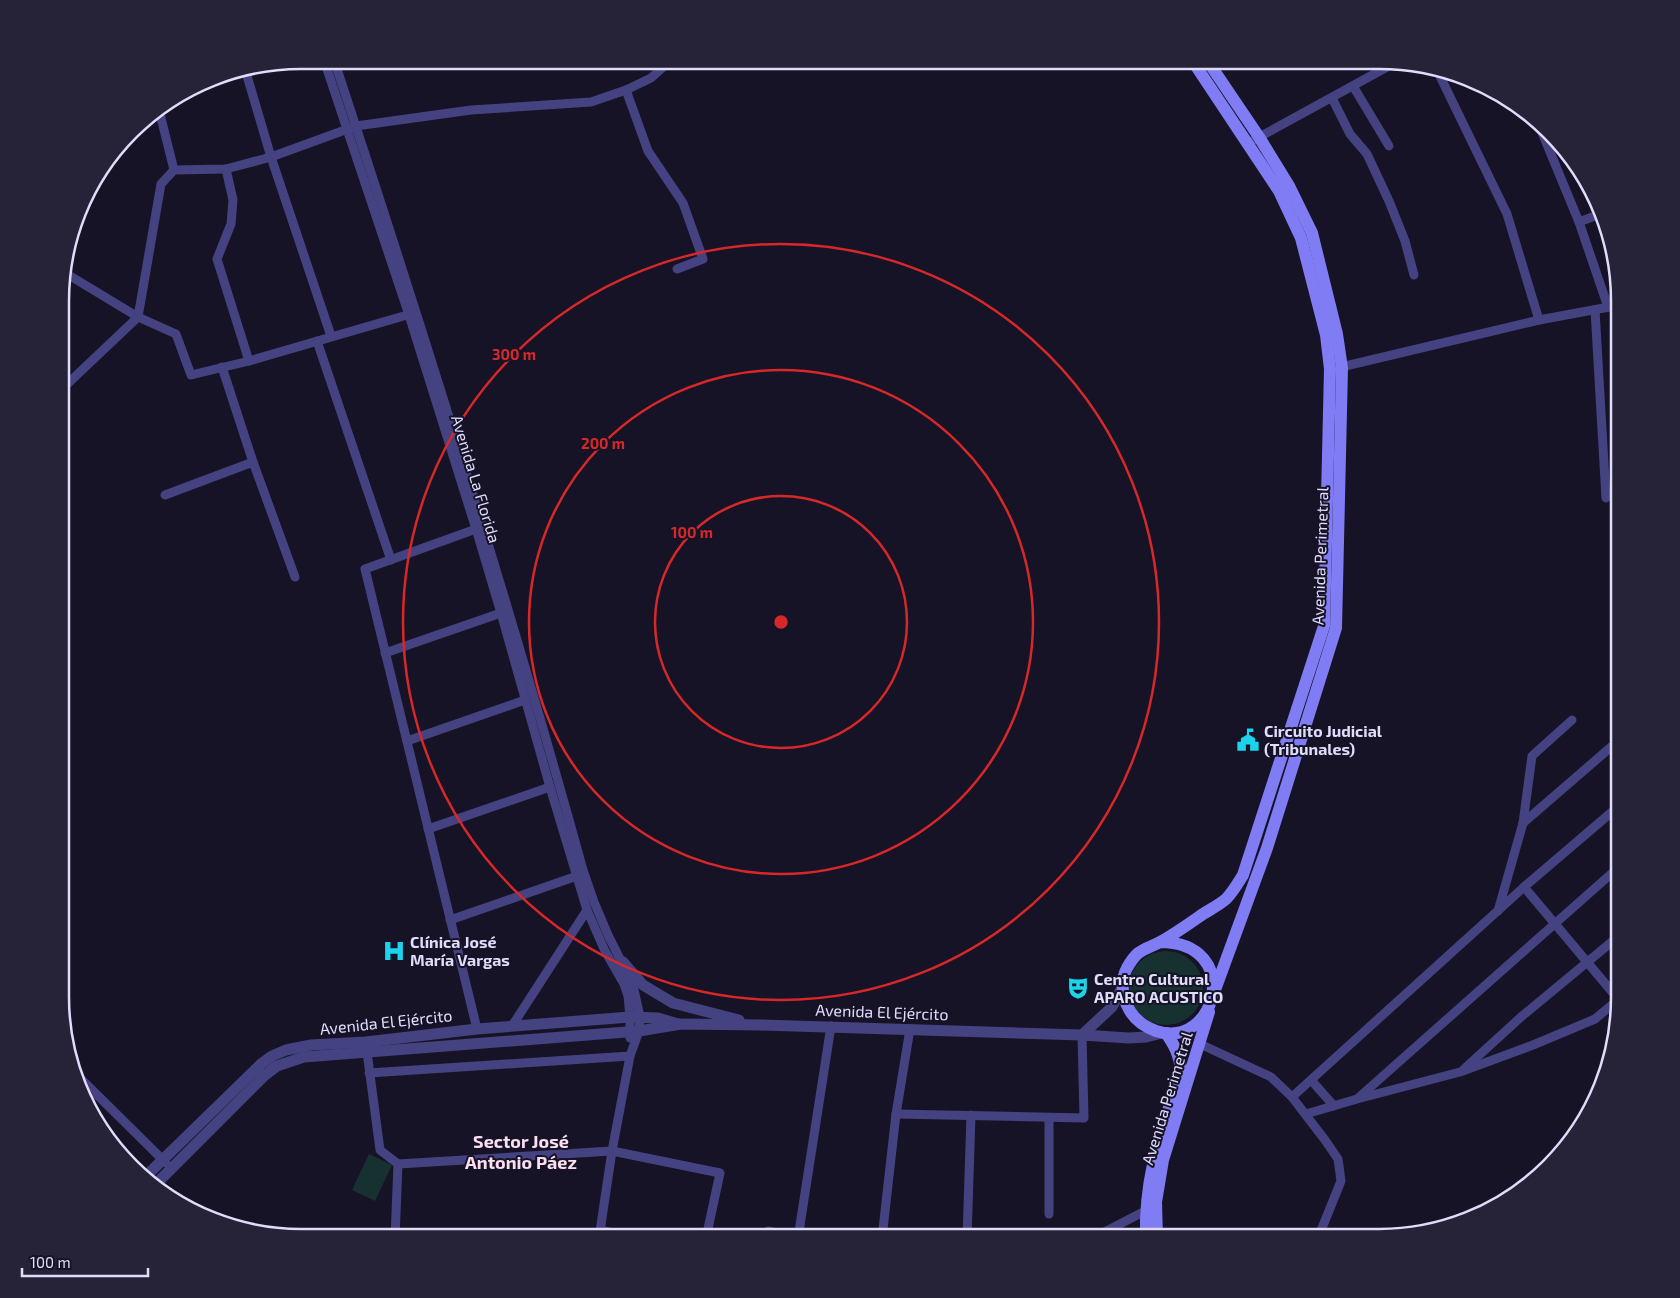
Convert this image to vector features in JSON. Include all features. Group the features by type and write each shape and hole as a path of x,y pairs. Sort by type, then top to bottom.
{"main road":[{"name":"Avenida Perimetral","path":"1160,942 1225,900 1243,875 1324,626 1336,368 1337,334 1312,233 1289,186 1199,69"},
{"name":"Avenida Perimetral","path":"1212,69 1253,140"},
{"name":"Avenida Perimetral","path":"1157,1229 1156,1202 1163,1160 1213,997 1267,848 1336,628 1336,368"},
{"path":"1160,942 1175,942 1189,946 1201,956 1210,968 1214,982 1213,997 1207,1012 1196,1024 1182,1031 1164,1033 1147,1028 1134,1018 1126,1004 1122,988 1125,972 1133,958 1145,948 1160,942"},
{"name":"Avenida Perimetral","path":"1146,1229 1145,1211 1154,1155 1181,1072 1176,1048 1164,1033"}],"street":[{"name":"Avenida La Florida","path":"328,69 352,128 413,313 587,910 605,951 624,984 635,1017"},
{"path":"336,69 352,128"},
{"path":"69,382 138,317 161,184 174,170 226,169 271,157 352,128 471,110 591,102 626,90 651,78 660,69"},
{"path":"1253,140 1384,69"},
{"path":"247,75 271,157 331,336"},
{"path":"1440,77 1507,214 1539,320"},
{"path":"1353,86 1389,146"},
{"path":"626,90 648,151 682,203 703,259 677,270"},
{"path":"1332,98 1350,134 1367,154 1404,241 1414,275"},
{"path":"161,117 174,170"},
{"path":"1544,138 1579,222 1608,308"},
{"path":"226,169 233,200 230,224 216,259 249,361"},
{"path":"1579,222 1595,216"},
{"path":"70,276 138,317 176,334 191,375 249,361 413,313 509,611 594,902 633,985 634,1031 612,1151 601,1229"},
{"path":"1336,368 1539,320 1611,307"},
{"path":"1595,310 1606,498"},
{"path":"317,341 391,560"},
{"path":"222,367 253,462 295,577"},
{"path":"164,495 253,462"},
{"path":"476,529 365,569 477,1029"},
{"path":"385,653 501,613"},
{"path":"407,741 525,700"},
{"path":"1498,912 1523,823 1532,756 1572,720"},
{"path":"1523,823 1611,747"},
{"path":"428,828 550,787"},
{"path":"1292,1097 1524,887 1611,813"},
{"path":"1357,1099 1611,874"},
{"path":"450,920 577,876"},
{"path":"1524,887 1611,990"},
{"path":"512,1026 587,910"},
{"path":"1460,1072 1521,1017 1611,942"},
{"path":"623,962 643,985 674,1002 690,1008 760,1025"},
{"path":"896,1114 1084,1118 1082,1035 1112,1007 1122,988"},
{"path":"1306,1114 1460,1072 1533,1045 1595,1018 1611,1005"},
{"name":"Avenida El Ejército","path":"149,1173 261,1064 272,1056 286,1050 311,1045 366,1042 477,1029 635,1017 658,1018 681,1024"},
{"name":"Avenida El Ejército","path":"159,1181 265,1075 277,1066 304,1057 634,1031 681,1024 831,1026 1129,1038 1164,1033"},
{"path":"799,1229 831,1026"},
{"path":"883,1229 896,1114 910,1029"},
{"path":"1200,1044 1271,1076 1292,1097 1326,1140 1338,1159 1341,1181 1322,1229"},
{"path":"367,1052 380,1150 398,1164 612,1151 720,1173 708,1229"},
{"path":"369,1073 630,1056"},
{"path":"1311,1080 1334,1106"},
{"path":"84,1081 171,1169"},
{"path":"967,1229 971,1115"},
{"path":"1049,1118 1049,1214"},
{"path":"395,1229 398,1164"},
{"path":"1110,1229 1145,1211"}],"green space":[{"path":"1166,951 1187,957 1197,967 1203,988 1197,1009 1187,1019 1166,1025 1145,1019 1135,1009 1129,988 1135,967 1145,957"},
{"path":"369,1154 392,1165 375,1201 352,1190"}],"place":[{"name":"Circuito Judicial (Tribunales)","path":"1248,740"},
{"name":"Clínica José María Vargas","path":"394,951"},
{"name":"Centro Cultural APARO ACUSTICO","path":"1078,988"}],"district":[{"name":"Sector José Antonio Páez","path":"521,1152"}]}
